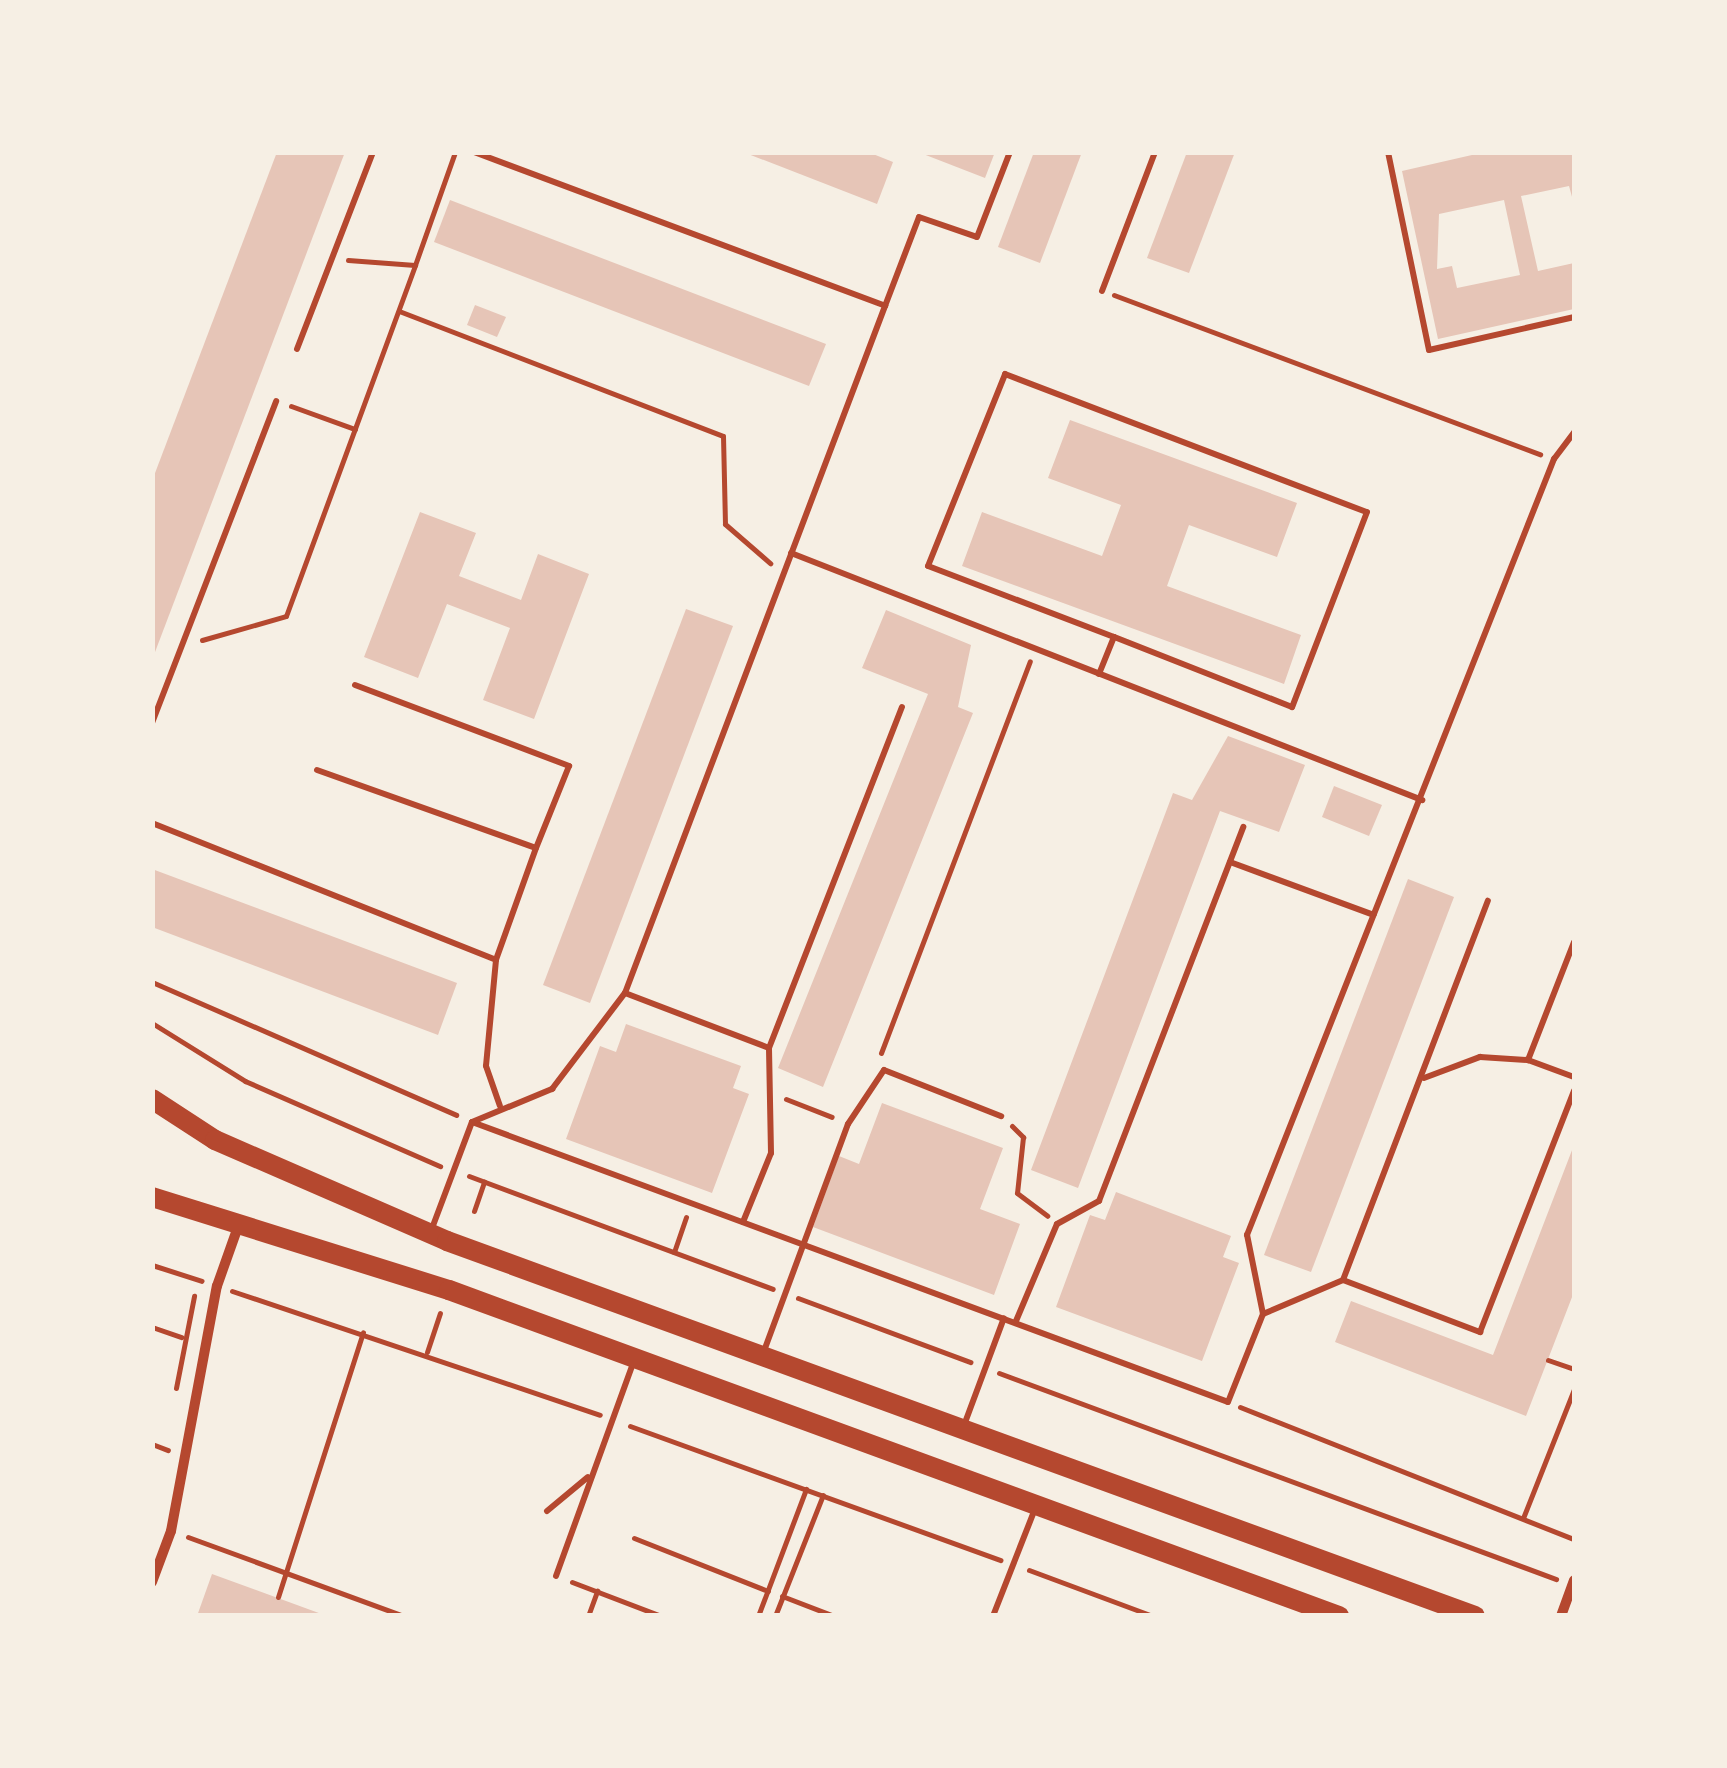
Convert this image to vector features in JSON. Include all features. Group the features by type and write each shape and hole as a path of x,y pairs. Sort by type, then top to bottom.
{"main road":[{"path":"152,1100 231,1147 430,1234 1474,1616"},
{"path":"152,1196 240,1220 635,1358 1339,1616"}],"street":[{"path":"152,1582 171,1530 216,1286 240,1220"},
{"path":"1561,1616 1574,1582"}],"lane":[{"path":"297,349 373,152"},
{"path":"474,152 885,306"},
{"path":"430,1234 472,1122 500,1106 552,1089 625,993 919,217 978,236 1010,152"},
{"path":"1102,291 1155,152"},
{"path":"1388,152 1429,350 1574,318"},
{"path":"1005,374 1367,512 1292,707 1114,637 928,566 1005,374"},
{"path":"152,724 276,401"},
{"path":"472,1122 1228,1402 1263,1314 1247,1236 1554,459 1574,432"},
{"path":"791,553 1422,800"},
{"path":"1099,674 1114,637"},
{"path":"355,685 568,766 496,960 486,1066 500,1106"},
{"path":"743,1222 771,1153 769,1048 902,706"},
{"path":"317,770 536,848"},
{"path":"152,823 496,960"},
{"path":"1016,1322 1057,1224 1099,1200 1243,827"},
{"path":"1230,862 1374,915"},
{"path":"1343,1280 1488,901"},
{"path":"1528,1060 1574,942"},
{"path":"625,993 769,1048"},
{"path":"1423,1078 1480,1057 1528,1060 1574,1077"},
{"path":"763,1356 848,1124 884,1070 1001,1116"},
{"path":"1263,1314 1343,1280 1480,1332 1574,1091"},
{"path":"962,1429 1004,1318"},
{"path":"556,1576 588,1476 635,1358"},
{"path":"548,1511 588,1476"},
{"path":"994,1616 1036,1505"}],"path":[{"path":"183,645 286,616 455,152"},
{"path":"332,259 415,265"},
{"path":"1102,291 1554,459"},
{"path":"399,311 722,436 725,524 783,574"},
{"path":"276,401 354,428"},
{"path":"884,1070 881,1055 1035,649"},
{"path":"152,982 472,1122"},
{"path":"152,1024 350,1132 1574,1582"},
{"path":"769,1048 784,1098 848,1124"},
{"path":"1001,1116 1023,1137 1017,1192 1057,1224"},
{"path":"474,1211 484,1182"},
{"path":"674,1252 692,1203"},
{"path":"152,1265 427,1352 1153,1616"},
{"path":"152,1327 180,1341 198,1280"},
{"path":"427,1352 440,1313"},
{"path":"278,1598 363,1332"},
{"path":"1548,1360 1574,1369"},
{"path":"1523,1518 1574,1389"},
{"path":"1228,1402 1574,1540"},
{"path":"152,1444 172,1452"},
{"path":"758,1616 806,1489"},
{"path":"775,1616 822,1495"},
{"path":"171,1530 404,1616"},
{"path":"634,1538 768,1591"},
{"path":"785,1545 801,1550"},
{"path":"556,1576 662,1616"},
{"path":"771,1582 783,1594 834,1616"},
{"path":"588,1616 597,1591"},
{"path":"764,1602 778,1607"}],"building":[{"path":"277,152 345,152 152,660 152,481"},
{"path":"743,152 868,152 893,162 877,204"},
{"path":"918,152 995,152 985,178"},
{"path":"1034,152 1082,152 1040,263 998,247"},
{"path":"1187,152 1235,152 1189,273 1147,258"},
{"path":"1485,152 1574,152 1574,204 1569,186 1521,196 1538,271 1574,263 1574,309 1438,339 1402,171","holes":["1504,200 1520,275 1457,288 1452,266 1437,269 1439,214"]},
{"path":"450,200 826,344 809,386 434,242"},
{"path":"475,305 506,317 497,337 467,325"},
{"path":"1070,420 1297,503 1277,557 1189,525 1167,586 1301,635 1284,684 962,566 982,512 1102,556 1121,505 1048,478"},
{"path":"420,512 476,533 459,576 521,600 538,554 589,574 534,719 483,700 510,628 447,604 418,678 364,657"},
{"path":"686,609 733,626 590,1003 543,985"},
{"path":"886,610 971,645 958,707 973,713 823,1087 778,1068 928,694 862,668"},
{"path":"1228,736 1305,765 1279,832 1220,811 1078,1188 1031,1170 1173,793 1192,800"},
{"path":"1334,786 1382,805 1369,836 1322,817"},
{"path":"152,869 457,983 438,1035 152,927"},
{"path":"1408,879 1454,897 1311,1272 1264,1255"},
{"path":"626,1024 741,1066 733,1088 749,1094 712,1193 566,1139 600,1046 616,1052"},
{"path":"882,1103 1003,1148 980,1209 1020,1224 994,1295 813,1227 839,1156 859,1164"},
{"path":"1574,1145 1574,1292 1526,1416 1335,1342 1351,1301 1493,1355"},
{"path":"1116,1192 1231,1236 1223,1257 1239,1263 1202,1361 1056,1307 1090,1215 1105,1220"},
{"path":"212,1574 327,1616 197,1616"}]}
